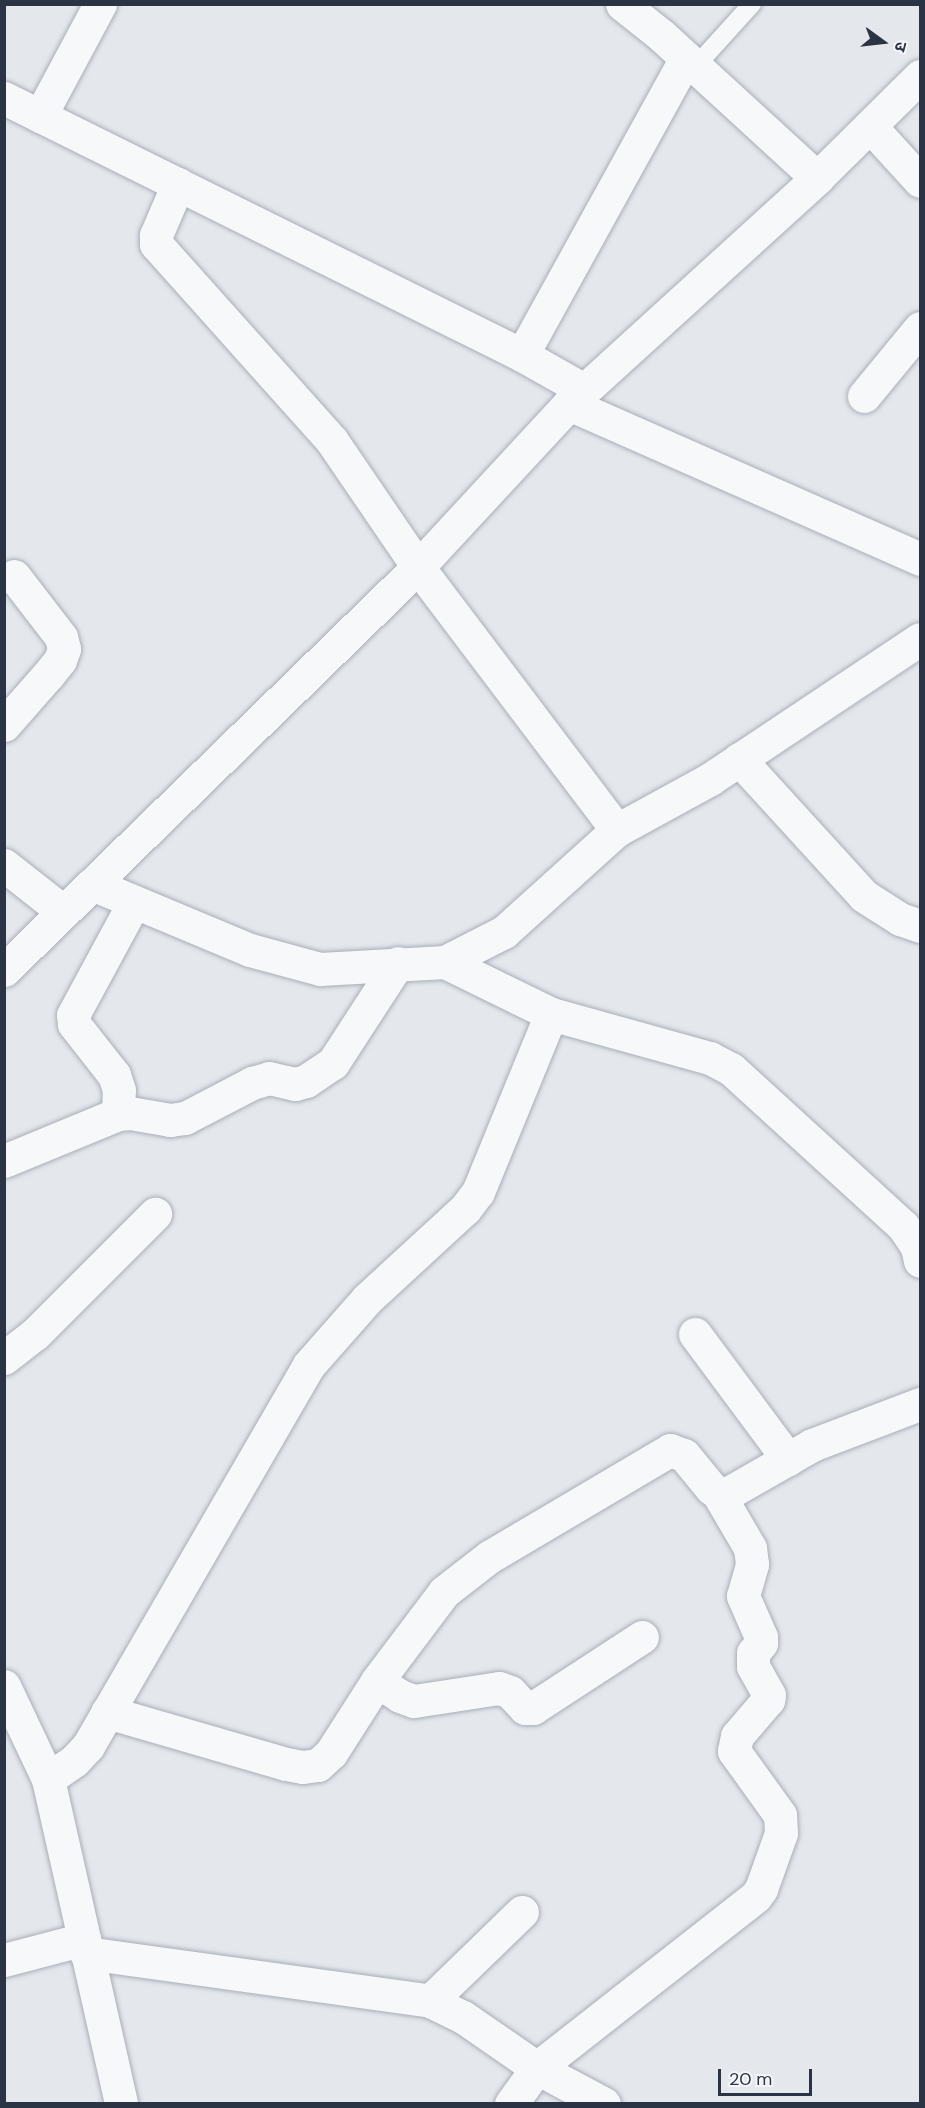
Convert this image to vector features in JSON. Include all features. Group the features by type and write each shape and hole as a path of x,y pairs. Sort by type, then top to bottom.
{"street":[{"path":"40,116 100,4"},
{"path":"622,4 691,62 817,178"},
{"path":"522,355 691,62"},
{"path":"4,970 418,567 577,397 817,178 921,76"},
{"path":"4,98 522,355 577,397 921,559"},
{"path":"870,126 921,181"},
{"path":"178,184 156,235 156,244 332,441 418,567 617,830"},
{"path":"864,396 921,328"},
{"path":"4,724 60,660 64,649 61,637 14,576"},
{"path":"92,884 250,950 320,969 445,962 504,932 617,830 739,759 921,639"},
{"path":"739,759 864,896 900,919 921,926"},
{"path":"4,865 64,912"},
{"path":"118,1114 119,1090 114,1075 74,1024 73,1015 134,902"},
{"path":"445,962 551,1014 710,1058 730,1069 912,1220 921,1261"},
{"path":"4,1161 118,1114 170,1120 184,1118 252,1083 269,1078 295,1084 321,1073 333,1064 398,963"},
{"path":"48,1779 74,1761 88,1746 308,1366 367,1299 465,1209 478,1192 551,1014"},
{"path":"4,1358 35,1334 156,1214"},
{"path":"695,1334 788,1459"},
{"path":"719,1495 729,1495 824,1439 921,1404"},
{"path":"107,1712 303,1767 318,1765 331,1753 377,1681 444,1592 464,1575 489,1557 670,1450 684,1455 719,1495 750,1548 752,1564 743,1596 762,1637 761,1643 753,1653 753,1666 769,1695 768,1700 737,1736 734,1751 780,1815 781,1833 761,1889 747,1905 537,2068 511,2103"},
{"path":"377,1681 400,1696 414,1701 499,1688 510,1692 525,1708 533,1708 642,1637"},
{"path":"4,1686 48,1779 120,2103"},
{"path":"430,2001 522,1912"},
{"path":"4,1960 85,1946 430,2001 463,2017 537,2068 604,2103"}],"lane":[{"path":"691,62 752,4"}]}
